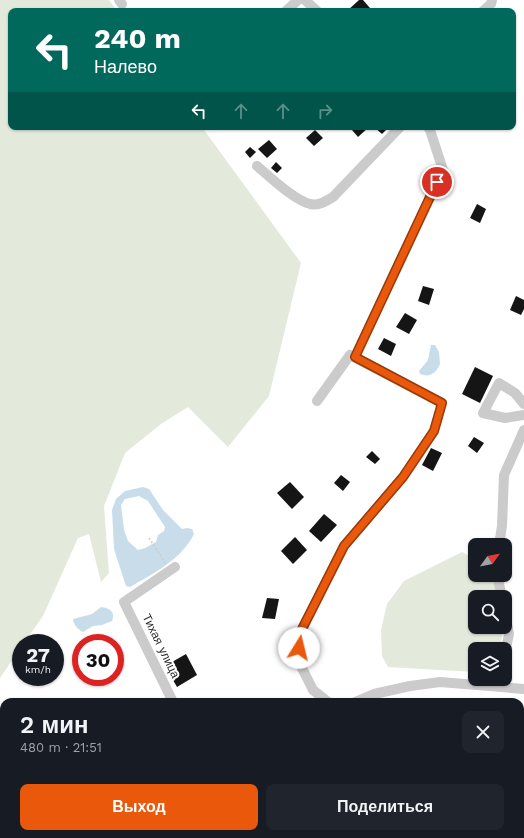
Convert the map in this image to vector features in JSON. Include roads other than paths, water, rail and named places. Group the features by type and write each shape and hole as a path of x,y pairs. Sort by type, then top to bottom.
{"street":[{"path":"289,8 298,0"},
{"path":"305,0 313,8"},
{"path":"257,166 296,198 310,204 321,204 333,196 397,130"},
{"path":"355,357 443,170 430,130"},
{"path":"317,401 350,355 442,403 434,431 403,477 344,546 299,635 299,662 313,690 323,698"},
{"path":"524,404 515,393 499,383 483,413 505,418 524,415"},
{"path":"500,538 504,475 524,430"},
{"name":"Тихая улица","path":"172,698 124,602 173,569"},
{"path":"364,698 374,694 440,682 468,682"},
{"path":"512,686 524,689"}],"water":[{"path":"431,345 435,345 439,352 440,364 437,370 430,375 420,374 419,371 428,360"},
{"path":"143,487 149,489 163,510 182,529 192,529 194,534 189,543 174,559 130,587 126,586 114,549 112,510 116,499 125,491","holes":["139,496 148,501 165,527 164,531 158,535 156,542 138,550 128,541 124,530 121,505 125,499"]},
{"path":"101,607 107,608 112,612 112,621 102,625 93,626 83,632 76,627 73,619 92,614"}]}
